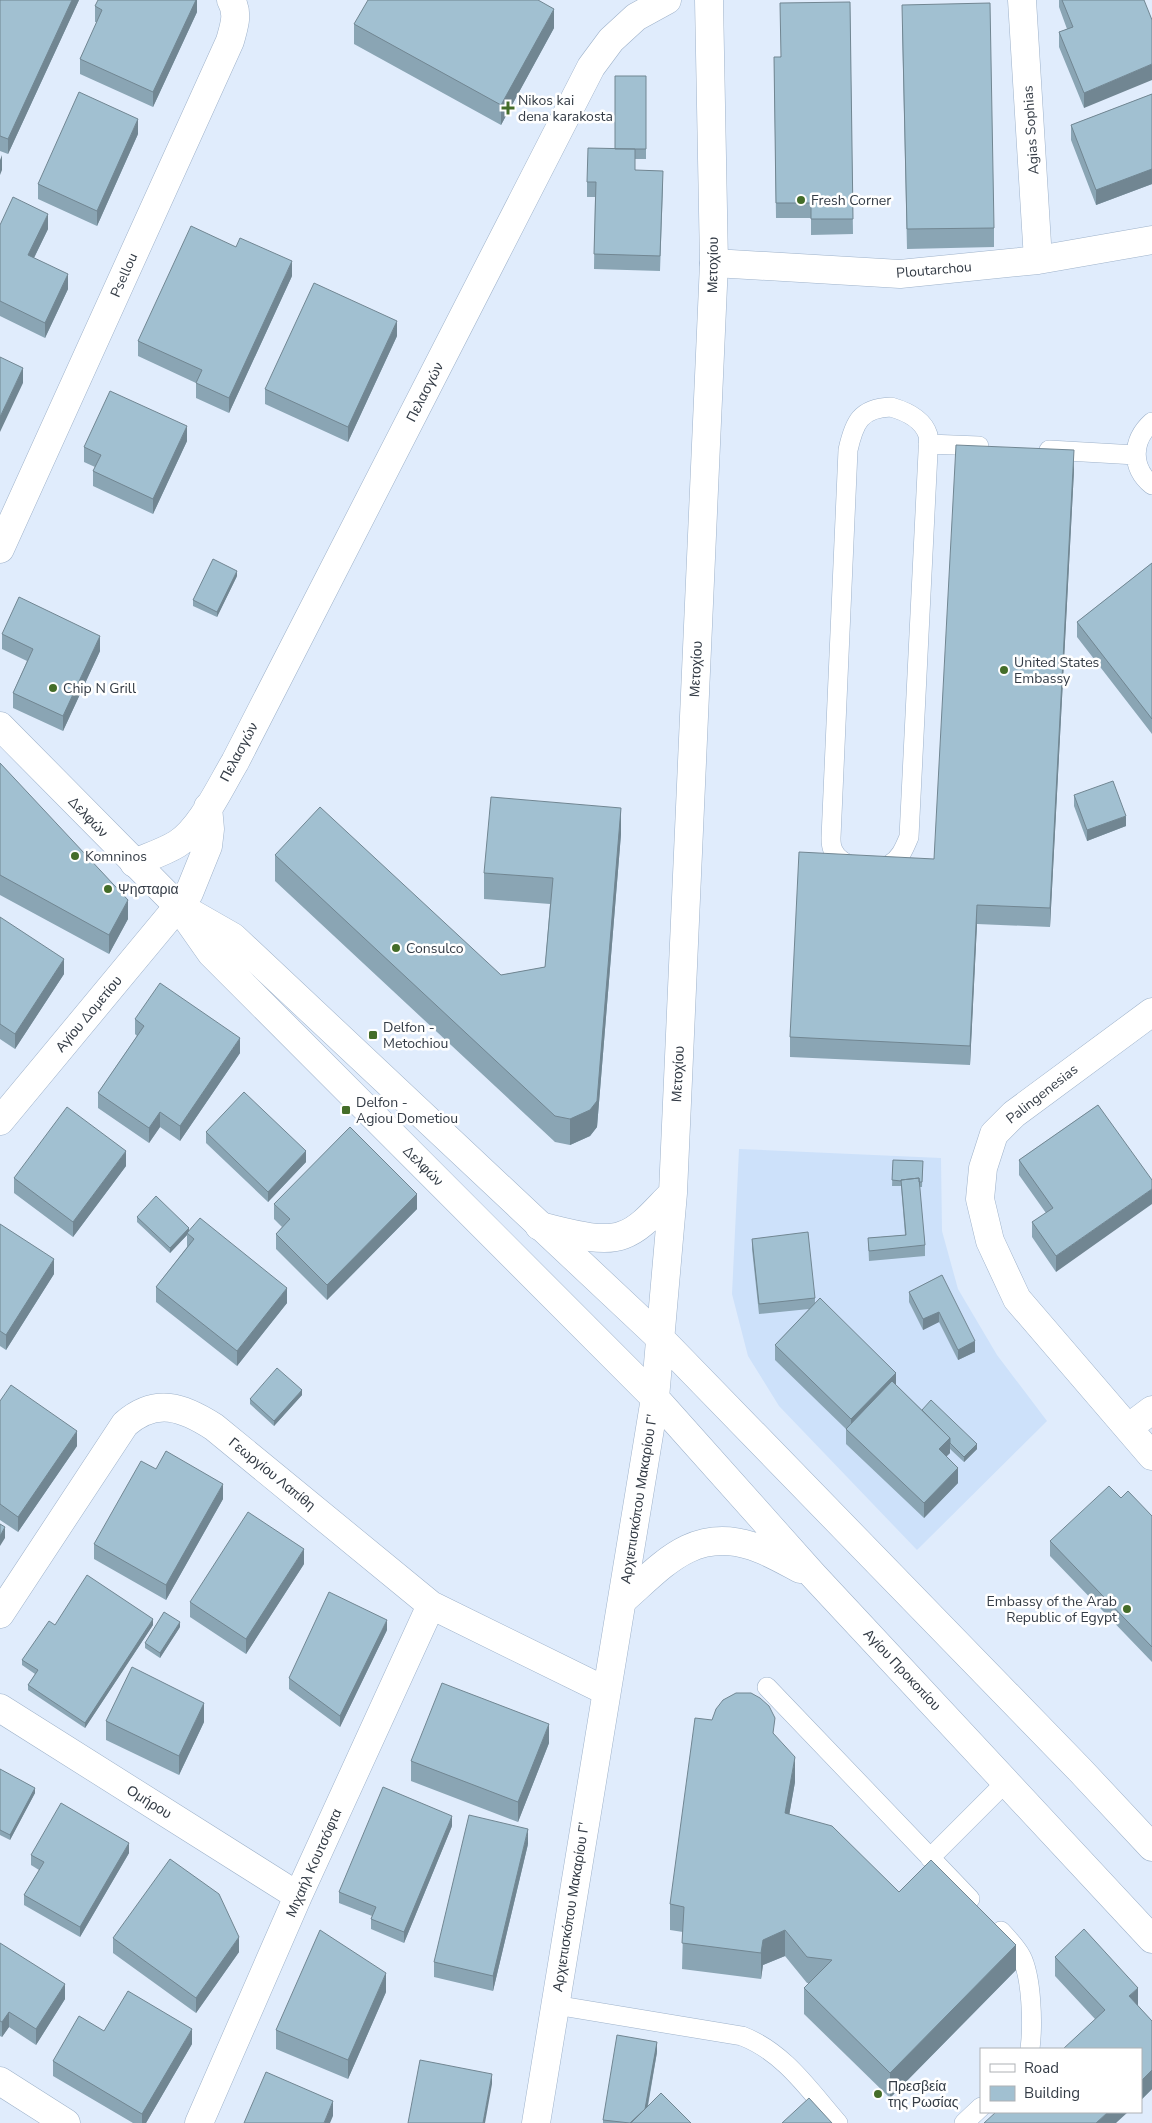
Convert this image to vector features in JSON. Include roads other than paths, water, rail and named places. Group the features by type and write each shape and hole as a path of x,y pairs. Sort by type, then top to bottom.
{"street":[{"name":"Psellou","path":"0,549 230,41 236,22 235,7 231,0"},
{"name":"Πελασγών","path":"134,863 177,844 191,831 208,807 235,762 591,67 611,40 636,18 667,0"},
{"name":"Μετοχίου","path":"660,1338 673,1193 714,263 709,0"},
{"name":"Agias Sophias","path":"1022,0 1038,260"},
{"name":"Ploutarchou","path":"714,263 900,274 1038,260 1152,240"},
{"name":"Δελφών","path":"0,726 178,906 211,953 655,1398"},
{"path":"178,906 189,893 208,846 210,830 208,807"},
{"name":"Δελφών","path":"178,906 233,937 660,1338"},
{"name":"Αγίου Δομετίου","path":"0,1121 178,906"},
{"name":"Palingenesias","path":"1152,1012 1014,1114 994,1134 983,1168 980,1199 990,1241 1017,1299 1152,1456"},
{"path":"539,1226 582,1235 622,1236 646,1219 673,1193"},
{"path":"660,1338 1067,1756 1152,1848"},
{"name":"Αρχιεπισκόπου Μακαρίου Γ'","path":"536,2123 655,1398 660,1338"},
{"name":"Αγίου Προκοπίου","path":"655,1398 813,1575 1152,1939"},
{"name":"Γεωργίου Λαπίθη","path":"0,1614 125,1424 137,1413 163,1407 194,1414 214,1427 431,1605 606,1691"},
{"path":"1128,1428 1152,1410"},
{"path":"623,1600 673,1556 693,1545 712,1540 732,1540 754,1546 813,1575"},
{"name":"Μιχαήλ Κουτσόφτα","path":"200,2123 298,1896 431,1605"},
{"name":"Ομήρου","path":"0,1708 298,1896"},
{"path":"0,2081 66,2123"}],"lane":[{"path":"879,408 901,410 913,416 928,435 928,444 909,837 903,852 888,866 865,868 849,864 837,856 832,849 831,838 848,450 852,431 860,418 868,412 879,408"},
{"path":"1152,422 1138,438 1136,454 1138,468 1152,485"},
{"path":"928,444 994,447"},
{"path":"1032,449 1136,454"},
{"path":"767,1687 987,1916 1021,1956 1025,1967 1028,1988 1030,2048"},
{"path":"930,1858 1006,1782"},
{"path":"555,2005 742,2036 758,2042 778,2055 838,2123"},
{"path":"964,2123 980,2108"}],"place":[{"name":"Nikos kai dena karakosta","path":"508,108"},
{"name":"Fresh Corner","path":"801,200"},
{"name":"United States Embassy","path":"1004,670"},
{"name":"Chip N Grill","path":"53,688"},
{"name":"Komninos","path":"75,856"},
{"name":"Ψησταρια","path":"108,889"},
{"name":"Consulco","path":"396,948"},
{"name":"Delfon - Metochiou","path":"373,1035"},
{"name":"Delfon - Agiou Dometiou","path":"346,1110"},
{"name":"Embassy of the Arab Republic of Egypt","path":"1127,1609"},
{"name":"Πρεσβεία της Ρωσίας","path":"878,2094"}]}
